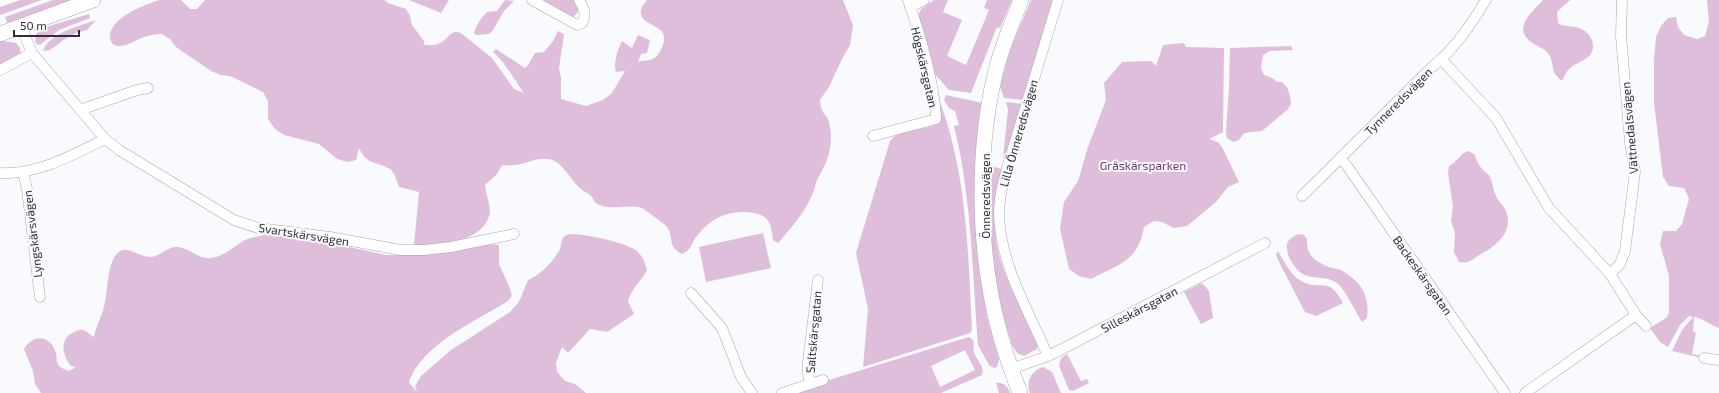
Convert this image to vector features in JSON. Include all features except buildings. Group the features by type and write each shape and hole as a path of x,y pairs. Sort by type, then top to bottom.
{"street":[{"path":"0,34 92,0"},
{"path":"532,0 577,25 582,23 585,13 579,0"},
{"path":"909,3 924,0"},
{"name":"Önneredsvägen","path":"1020,393 1011,370 999,330 991,290 984,231 983,176 986,129 993,85 1003,46 1021,0"},
{"name":"Lilla Önneredsvägen","path":"1048,356 1006,260 1000,229 999,212 1000,196 1007,168 1058,0"},
{"name":"Tynneredsvägen","path":"1302,196 1417,81 1442,59 1466,30 1486,0"},
{"name":"Vättnedalsvägen","path":"1610,274 1620,264 1625,251 1635,172 1630,142 1621,36 1622,0"},
{"name":"Högskärsgatan","path":"873,136 912,127 936,119 935,102 930,77 909,3"},
{"name":"Svartskärsvägen","path":"21,26 32,53 105,139 119,150 234,220 258,228 330,237 401,250 424,250 451,247 514,234"},
{"path":"0,70 32,53"},
{"path":"1442,59 1496,118 1549,208 1610,274 1636,315 1646,326"},
{"path":"80,110 137,90 148,88"},
{"path":"0,173 23,172 68,157 105,139"},
{"name":"Backeskärsgatan","path":"1340,158 1505,393"},
{"name":"Lyngskärsvägen","path":"23,172 27,189 40,297"},
{"name":"Silleskärsgatan","path":"1011,370 1048,356 1265,243"},
{"name":"Saltskärsgatan","path":"810,384 808,361 818,280"},
{"path":"691,293 722,328 741,377 752,393"},
{"path":"1525,393 1636,315"},
{"path":"1704,358 1719,360"},
{"path":"782,393 823,380"}],"green space":[{"path":"20,0 42,0 0,15 0,7"},
{"path":"53,0 72,0 7,23 5,17"},
{"path":"159,0 181,0 190,9 197,9 205,0 385,0 388,3 406,9 410,16 412,25 424,41 424,45 436,45 454,32 461,33 492,58 514,89 524,93 506,66 493,52 496,49 525,68 535,53 544,52 553,41 558,31 564,34 559,68 561,77 561,99 586,106 603,100 612,93 625,71 616,72 615,68 616,56 622,41 632,48 638,35 650,40 647,53 641,54 638,62 653,59 660,52 664,40 661,30 647,22 641,14 642,8 647,0 843,0 853,25 850,45 829,87 820,100 822,109 829,120 831,144 828,158 805,209 778,243 773,240 767,219 759,214 737,212 715,219 703,229 690,248 682,254 674,248 669,230 666,226 646,210 631,206 601,206 577,185 558,163 553,160 544,159 513,165 502,165 497,174 485,185 490,214 482,228 474,234 455,242 433,245 414,245 419,192 399,187 396,177 390,169 365,158 359,148 356,160 348,162 337,159 319,144 284,135 275,129 268,119 268,101 263,92 230,76 221,75 211,71 176,47 170,39 162,34 146,36 121,46 112,44 110,38 111,31 121,18 145,5"},
{"path":"409,0 449,0 441,13"},
{"path":"505,0 514,1 504,11 493,30 489,34 477,35 474,33 477,24 485,14 487,12 497,11"},
{"path":"540,0 574,0 578,6 578,12 573,17"},
{"path":"934,0 948,0 943,12 962,20 947,56 966,65 989,10 984,8 987,0 1012,0 1000,28 997,27 971,93 949,90 932,71 917,18 921,9"},
{"path":"1031,0 1053,0 1023,100 1004,98 1000,86 1009,52"},
{"path":"1543,0 1570,0 1557,12 1558,23 1583,30 1592,40 1592,52 1586,59 1568,70 1562,81 1557,77 1553,70 1550,56 1547,52 1531,42 1523,31 1529,15"},
{"path":"1707,0 1719,0 1719,328 1694,317 1693,332 1696,332 1692,354 1702,356 1698,357 1672,351 1682,330 1693,317 1689,316 1680,325 1668,347 1660,342 1650,328 1666,318 1669,313 1669,276 1660,244 1663,231 1676,231 1682,224 1689,199 1684,188 1669,186 1663,177 1654,103 1654,59 1656,37 1661,26 1668,18 1676,17 1678,27 1684,35 1697,39 1705,36 1709,22"},
{"path":"89,14 90,18 59,30 41,44 38,45 35,42 36,34 49,26"},
{"path":"96,20 87,30 76,33 50,50 43,51 46,45 58,35"},
{"path":"4,41 16,43 20,51 17,58 0,68 0,42"},
{"name":"Gråskärsparken","path":"1184,43 1186,47 1224,48 1223,132 1209,139 1218,142 1222,147 1239,182 1228,187 1216,202 1187,226 1174,228 1162,222 1154,221 1144,227 1137,248 1126,260 1091,279 1079,276 1069,269 1060,229 1064,202 1078,181 1088,147 1106,100 1104,83 1122,62 1151,61 1156,66 1163,45"},
{"path":"1291,46 1293,50 1270,51 1263,55 1261,68 1264,75 1277,82 1282,82 1287,87 1291,104 1288,109 1262,131 1244,133 1239,140 1233,142 1227,138 1226,131 1230,48"},
{"path":"946,95 983,103 982,278 987,317 999,359 997,367 994,368 989,365 978,345 968,207 960,153 954,126 959,125 955,111 949,108 944,100"},
{"path":"940,102 956,157 965,214 972,330 970,333 863,367 868,309 856,253 890,141 900,134 926,128 938,123"},
{"path":"1006,102 1023,104 1005,162 1003,158 1008,109"},
{"path":"1468,151 1474,154 1480,166 1489,175 1498,200 1506,211 1508,225 1502,237 1493,247 1471,261 1459,262 1454,252 1455,233 1451,221 1453,206 1448,173 1449,166"},
{"path":"991,166 1002,169 995,220 996,242 1000,257 1010,286 1038,342 1037,349 1024,356 1017,353 1012,345 1002,313 994,276 988,196"},
{"path":"763,233 771,268 706,282 699,247"},
{"path":"572,234 591,236 613,241 632,248 641,255 647,270 632,292 628,301 634,314 607,332 590,329 568,353 562,347 556,363 557,372 565,381 575,384 586,393 41,393 35,384 33,371 24,349 32,340 42,338 54,347 57,362 60,367 69,371 76,367 71,366 68,362 64,352 64,343 69,335 80,330 94,337 104,307 111,265 118,253 126,250 151,257 170,248 177,247 186,249 202,257 211,258 224,254 246,240 264,235 308,238 386,255 427,255 491,244 499,245 499,264 512,296 508,301 451,335 425,356 416,368 409,382 417,392 415,386 421,376 451,350 510,312 519,302 528,280 541,272 553,260 560,249 564,236"},
{"path":"1298,234 1304,235 1307,239 1308,249 1315,260 1330,268 1341,270 1359,284 1363,290 1368,310 1367,318 1362,322 1348,297 1339,285 1328,279 1305,275 1295,267 1288,255 1287,245 1290,239"},
{"path":"1278,251 1288,268 1297,278 1308,284 1328,286 1338,294 1343,303 1316,316 1305,312 1278,260 1276,254"},
{"path":"1202,283 1209,291 1213,318 1201,324 1184,292"},
{"path":"969,337 973,340 974,353 982,366 983,372 982,375 941,393 796,393 821,385 829,380","holes":["965,350 975,370 940,387 931,366"]},
{"path":"1067,354 1081,381 1087,379 1089,383 1073,391 1069,390 1059,366 1061,358"},
{"path":"1043,367 1052,372 1061,393 1030,393 1028,384 1030,377"},
{"path":"996,383 1005,385 1010,393 999,393"}]}
